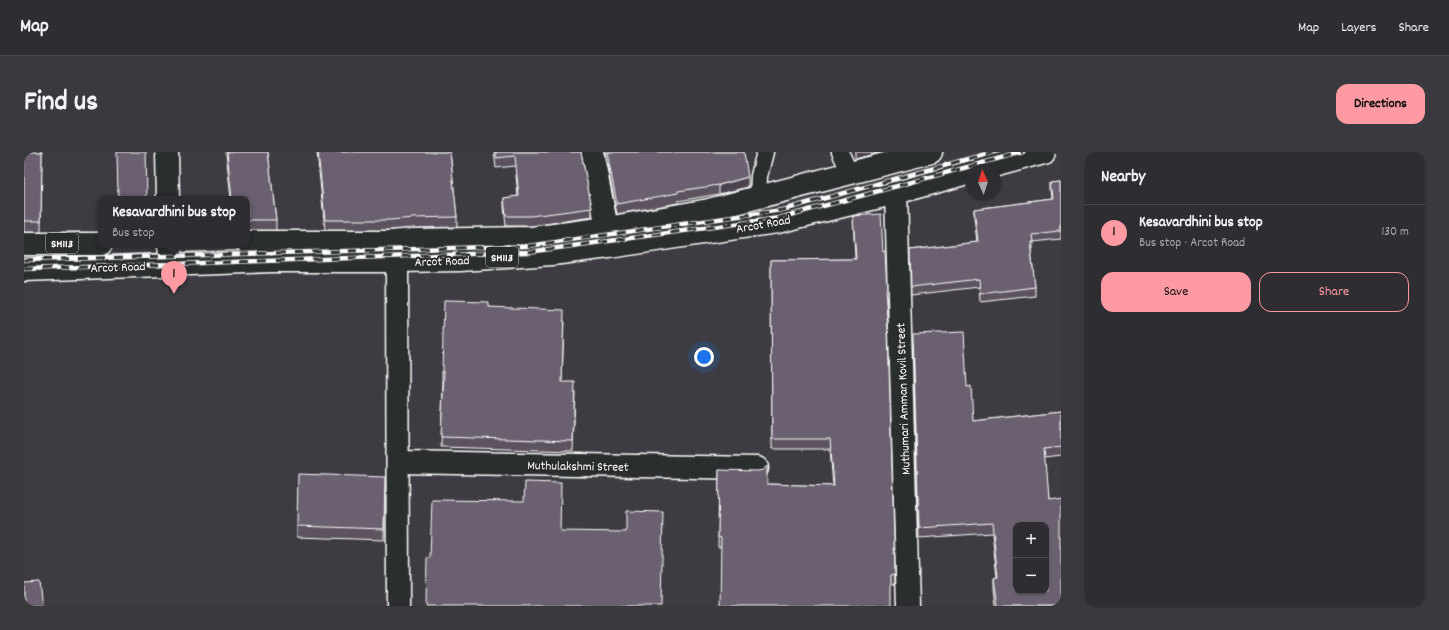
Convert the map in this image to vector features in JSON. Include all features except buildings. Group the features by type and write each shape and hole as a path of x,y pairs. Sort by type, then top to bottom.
{"main road":[{"path":"167,152 168,196"},
{"path":"592,152 607,228"},
{"name":"Arcot Road","path":"250,242 392,242 413,240 532,238 607,228 709,210 931,152"},
{"path":"1001,164 1045,152"},
{"name":"Arcot Road","path":"24,270 170,255 273,261 397,261 460,260 552,254 777,222 896,193 965,174"},
{"name":"Muthumari Amman Kovil Street","path":"896,193 908,606"},
{"name":"Arcot Road","path":"24,244 98,244"},
{"path":"397,261 398,606"},
{"name":"Muthulakshmi Street","path":"398,462 757,468"}],"lane":[{"path":"758,197 759,176 765,152"},
{"path":"840,152 850,173"}],"railway":[{"path":"24,260 528,246 782,210 993,152"},
{"path":"24,269 528,252 779,218 1023,152"}],"place":[{"name":"Kesavardhini bus stop","path":"174,294"}]}
